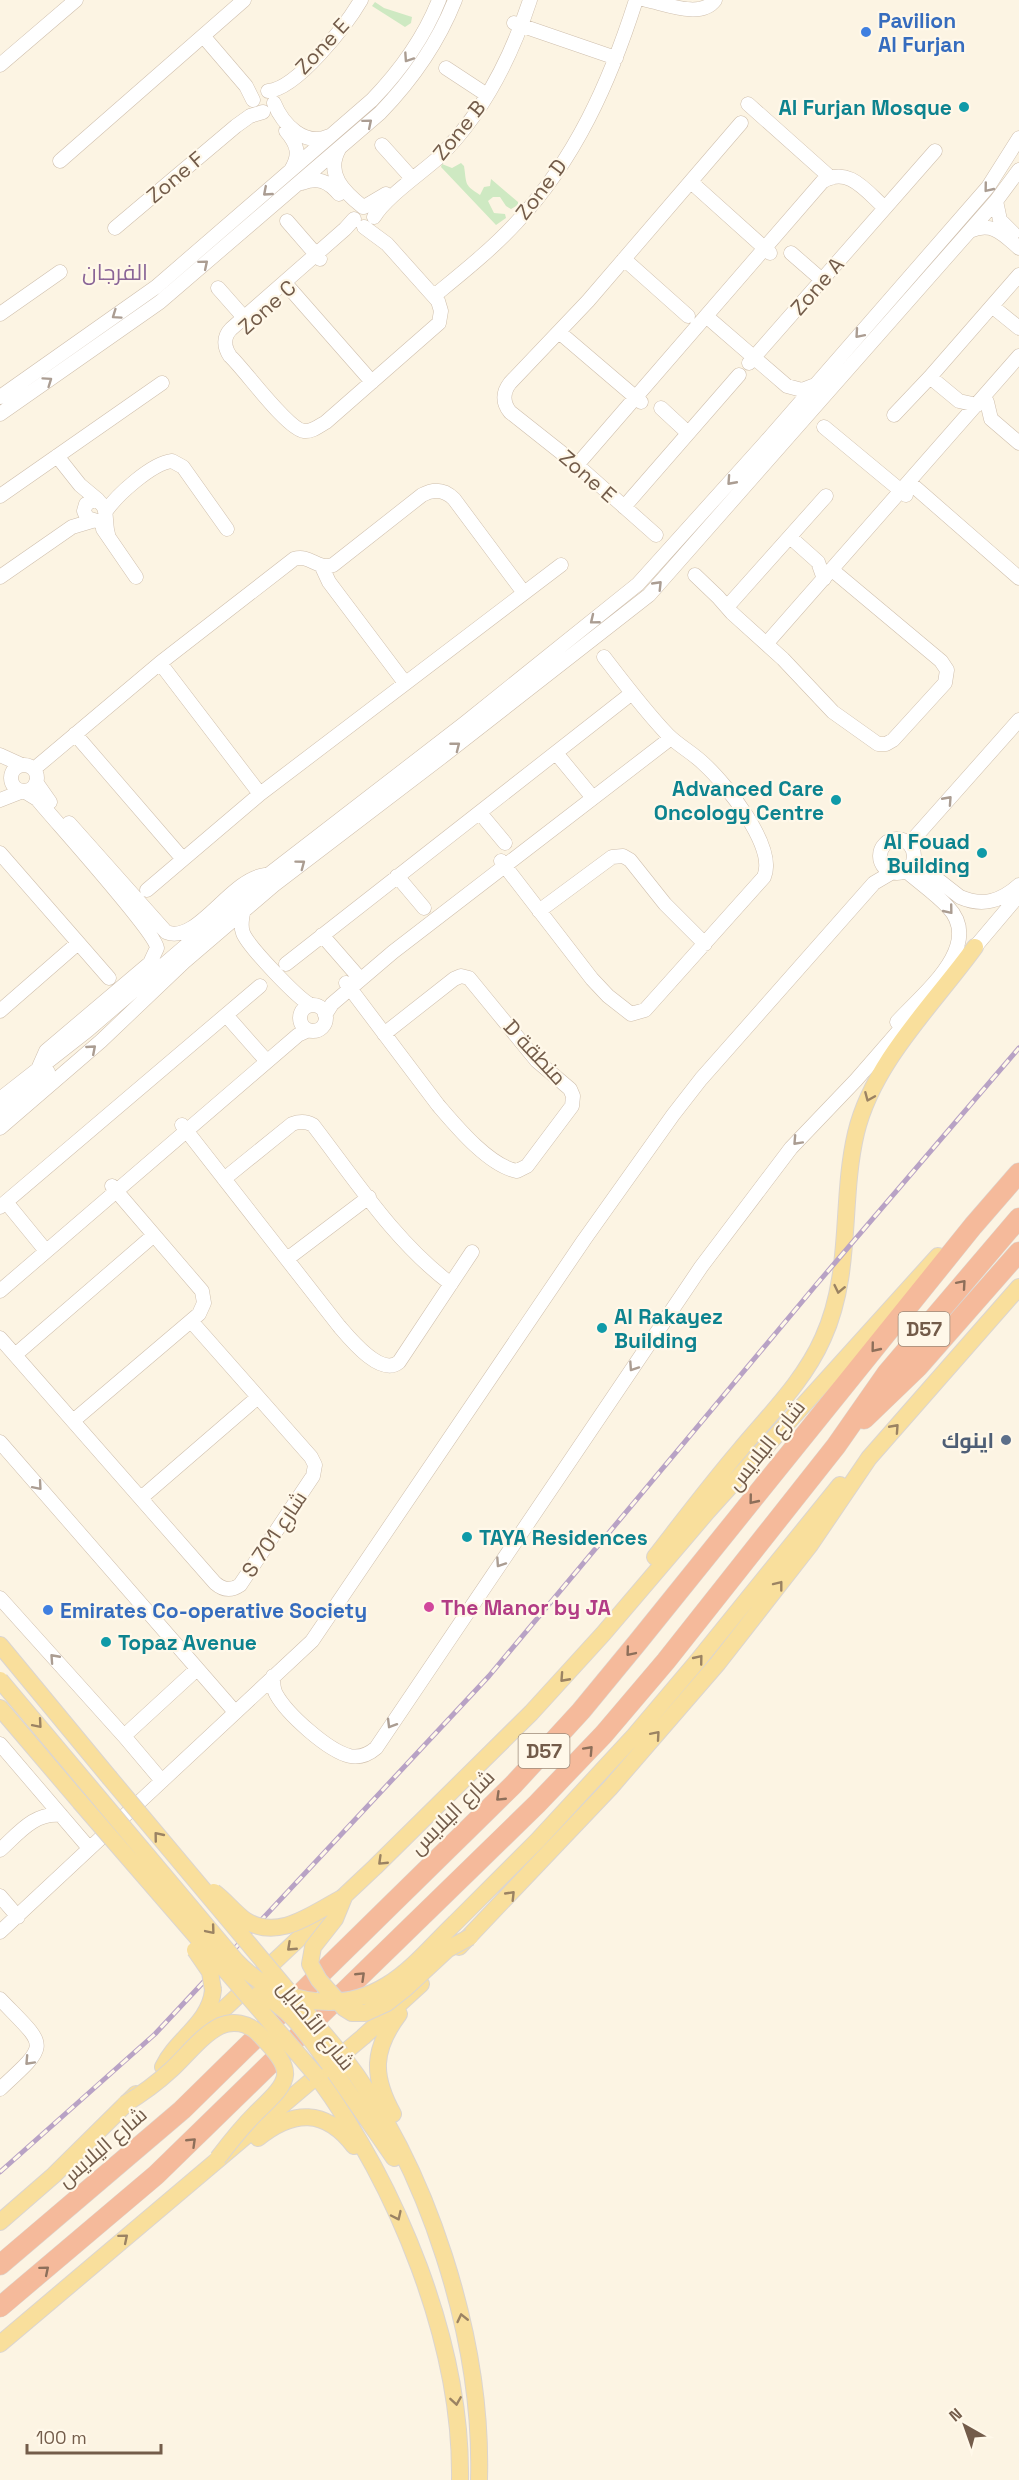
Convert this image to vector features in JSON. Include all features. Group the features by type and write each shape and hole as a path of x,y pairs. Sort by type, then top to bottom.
{"highway":[{"name":"شارع اليلايس","path":"0,2265 182,2110 514,1784 581,1711 973,1226 1019,1173"},
{"name":"D57","path":"0,2307 156,2175 537,1804 604,1734 666,1661 836,1446 887,1372 1019,1218"},
{"path":"836,1446 918,1367 1019,1252"}],"main road":[{"path":"603,1634 628,1592 715,1479 796,1385 815,1355 830,1322 840,1287 853,1149 866,1102 889,1060 975,947"},
{"path":"0,2222 29,2198 163,2067 344,1897 531,1713 873,1327 942,1252 973,1226"},
{"path":"0,2344 423,1983 470,1937 610,1788 718,1663 810,1545 860,1470 1019,1287"},
{"path":"0,1680 244,1969 263,1984 284,1994 319,2002 343,2001 367,1995 397,1979 537,1841 634,1736 839,1486 860,1470"},
{"name":"شارع الأصايل","path":"0,1645 194,1882 269,1968 335,2059"},
{"name":"شارع الأصايل","path":"0,1708 316,2075 346,2119 371,2164 410,2247 438,2324 457,2409 460,2480"},
{"path":"194,1882 220,1896 245,1920 267,1928 290,1926 344,1897"},
{"path":"344,1897 335,1919 316,1942 310,1958 315,1975 341,2005 352,2013 365,2013 387,2003 448,1949 470,1937"},
{"path":"163,1899 174,1924 208,1967 213,1990 206,2014 175,2047 163,2067"},
{"path":"423,1983 386,2032 377,2062 380,2087 406,2143 409,2169 444,2259 464,2330 476,2412 478,2480"},
{"path":"244,1991 260,1995 283,2007 335,2059 390,2153 409,2169"},
{"path":"125,2104 159,2080 219,2027 232,2023 250,2027 281,2060 285,2071 284,2082 279,2093 250,2120 218,2158"},
{"path":"218,2158 240,2152 279,2123 305,2117 325,2121 337,2128 371,2164"}],"street":[{"path":"0,65 76,0"},
{"path":"60,161 244,0"},
{"name":"Zone E","path":"236,126 322,51 347,22 361,0"},
{"path":"0,414 159,302 297,186 400,68 427,27 439,0"},
{"path":"0,397 156,287 287,174 380,113 407,83 434,44 455,0"},
{"path":"518,24 522,0"},
{"path":"518,24 530,0"},
{"name":"Zone D","path":"434,296 516,224 541,194 584,129 602,95 636,0"},
{"path":"646,0 695,10 709,7 715,0"},
{"path":"518,24 616,58"},
{"name":"Zone B","path":"363,217 382,196 409,175 448,136 481,91 518,24"},
{"name":"Zone B","path":"363,217 380,208 437,158 466,127 496,80 518,24"},
{"path":"207,34 302,137 321,140 339,138"},
{"path":"446,68 481,91"},
{"path":"266,100 274,117 296,144 296,160 287,174"},
{"path":"748,104 831,178"},
{"path":"638,400 559,332 741,123"},
{"name":"Zone F","path":"115,228 236,126"},
{"path":"339,138 334,160 334,173 363,217"},
{"path":"0,1128 101,1041 244,909 649,595 890,310 988,187 1019,138"},
{"path":"382,145 409,175"},
{"name":"Zone A","path":"752,360 935,151"},
{"path":"0,1100 88,1030 268,875 474,716 631,590 816,384 970,231 1019,170"},
{"path":"579,467 767,250 827,187 831,178 840,175 849,177 885,208"},
{"path":"287,285 372,382 436,326 441,311 434,296 363,217 326,181 310,180 297,186"},
{"path":"692,182 767,250"},
{"path":"996,201 1000,220 1019,239"},
{"name":"Zone C","path":"363,217 345,237 246,320 234,338 232,346 234,359 286,419 303,431 311,430 326,422 372,382"},
{"path":"287,221 319,257"},
{"path":"970,231 982,227 995,228 1019,248"},
{"path":"791,253 822,280"},
{"path":"624,259 688,316"},
{"path":"0,314 60,272"},
{"path":"894,415 993,307 1019,275"},
{"path":"218,288 246,320"},
{"path":"993,307 1019,327"},
{"path":"707,321 752,360 786,396 788,408 785,419"},
{"name":"Zone E","path":"559,332 518,377 512,387 510,397 512,406 520,417 656,535"},
{"path":"769,646 975,411 1019,356"},
{"path":"752,360 792,388 807,389 816,384"},
{"path":"975,411 1019,367"},
{"path":"624,507 739,375"},
{"path":"930,377 959,401 991,419 1019,442"},
{"path":"0,496 162,383"},
{"path":"661,408 688,433"},
{"path":"824,427 1019,578"},
{"path":"57,456 80,484 108,534 136,577"},
{"path":"0,577 160,464 168,461 183,466 227,529"},
{"path":"321,567 337,561 422,495 430,491 441,491 453,500 524,593"},
{"path":"727,607 826,496"},
{"path":"695,575 833,712 878,744 886,744 893,740 945,683 947,670 941,662 790,537"},
{"path":"0,800 13,770 30,772 159,663 294,559 304,558 321,567 329,582 405,683"},
{"path":"147,890 260,794 561,565"},
{"path":"503,864 592,979 620,1007 632,1014 645,1010 764,878 767,871 766,858 753,829 726,787 702,761 669,735 604,657"},
{"path":"159,663 260,794"},
{"path":"286,964 632,693"},
{"path":"909,844 1019,720"},
{"path":"75,734 182,858"},
{"path":"503,864 589,793 669,735"},
{"path":"0,1291 44,1248 184,1128 310,1015 332,1004 350,982 669,735"},
{"path":"556,753 589,793"},
{"path":"2,756 17,789 37,799 139,910 166,932 181,934 189,931 243,882 268,875"},
{"path":"2,756 30,772 42,793 139,910 156,940 155,956 150,963 46,1051 38,1069"},
{"path":"0,800 33,787 30,772"},
{"path":"480,813 505,843"},
{"path":"886,869 880,852 887,842 898,839 909,844 914,853 910,866"},
{"path":"0,853 109,978"},
{"path":"539,911 612,857 623,856 630,860 665,904 705,944"},
{"path":"817,1121 825,1105 943,971 958,950 959,934 954,915 910,866"},
{"path":"0,1932 302,1650 320,1630 584,1240 673,1115 701,1079 886,869 910,866 967,900 993,902 1009,894 1019,885"},
{"path":"397,876 424,908"},
{"path":"273,1677 275,1691 288,1710 327,1744 351,1756 362,1756 376,1748 701,1267 766,1179 1019,895"},
{"path":"244,909 241,924 248,941 298,997 310,1015"},
{"name":"D منطقة","path":"322,935 384,1034 438,1105 467,1138 512,1170 521,1170 527,1166 572,1106 573,1096 570,1089 537,1061 469,978 461,976 454,979 384,1034"},
{"path":"213,937 227,936 240,942 293,1001 310,1015"},
{"path":"0,1011 78,943"},
{"path":"44,1248 3,1204 260,986"},
{"path":"226,1015 263,1057"},
{"path":"184,1128 298,1035 310,1015"},
{"path":"0,1113 81,1044 88,1030"},
{"path":"224,1179 291,1125 303,1121 313,1125 412,1251 451,1284"},
{"path":"184,1128 349,1337 370,1357 387,1367 399,1362 472,1252"},
{"path":"73,1421 203,1309 202,1291 114,1188"},
{"path":"287,1259 369,1197"},
{"path":"15,1355 154,1235"},
{"path":"0,1280 44,1248"},
{"name":"S 701 شارع","path":"0,1338 218,1585 230,1589 240,1585 315,1469 313,1460 191,1321"},
{"path":"141,1498 258,1397"},
{"path":"0,1442 235,1712"},
{"path":"0,1598 162,1781"},
{"path":"124,1736 197,1669"},
{"path":"0,1744 89,1848"},
{"path":"34,1820 41,1804 42,1793"},
{"path":"0,1850 34,1820 50,1814 61,1815"},
{"path":"0,1896 18,1917"},
{"path":"0,1999 35,2036 38,2045 34,2058 0,2089"}],"green space":[{"path":"375,2 384,8 412,17 411,23 405,27 372,6"},
{"path":"461,163 464,166 467,184 471,189 480,195 484,187 490,186 491,179 518,202 518,205 511,209 500,197 493,197 488,201 494,213 505,214 506,218 496,225 441,167 442,164 452,168"}],"railway":[{"path":"0,2172 155,2034 489,1676 816,1285 1019,1048"}],"place":[{"name":"Pavilion Al Furjan","path":"866,32"},
{"name":"Al Furjan Mosque","path":"964,107"},
{"name":"Advanced Care Oncology Centre","path":"836,800"},
{"name":"Al Fouad Building","path":"982,853"},
{"name":"Al Rakayez Building","path":"602,1328"},
{"name":"اينوك","path":"1006,1440"},
{"name":"TAYA Residences","path":"467,1537"},
{"name":"The Manor by JA","path":"429,1607"},
{"name":"Emirates Co-operative Society","path":"48,1610"},
{"name":"Topaz Avenue","path":"106,1642"}],"district":[{"name":"الفرجان","path":"115,272"}]}
